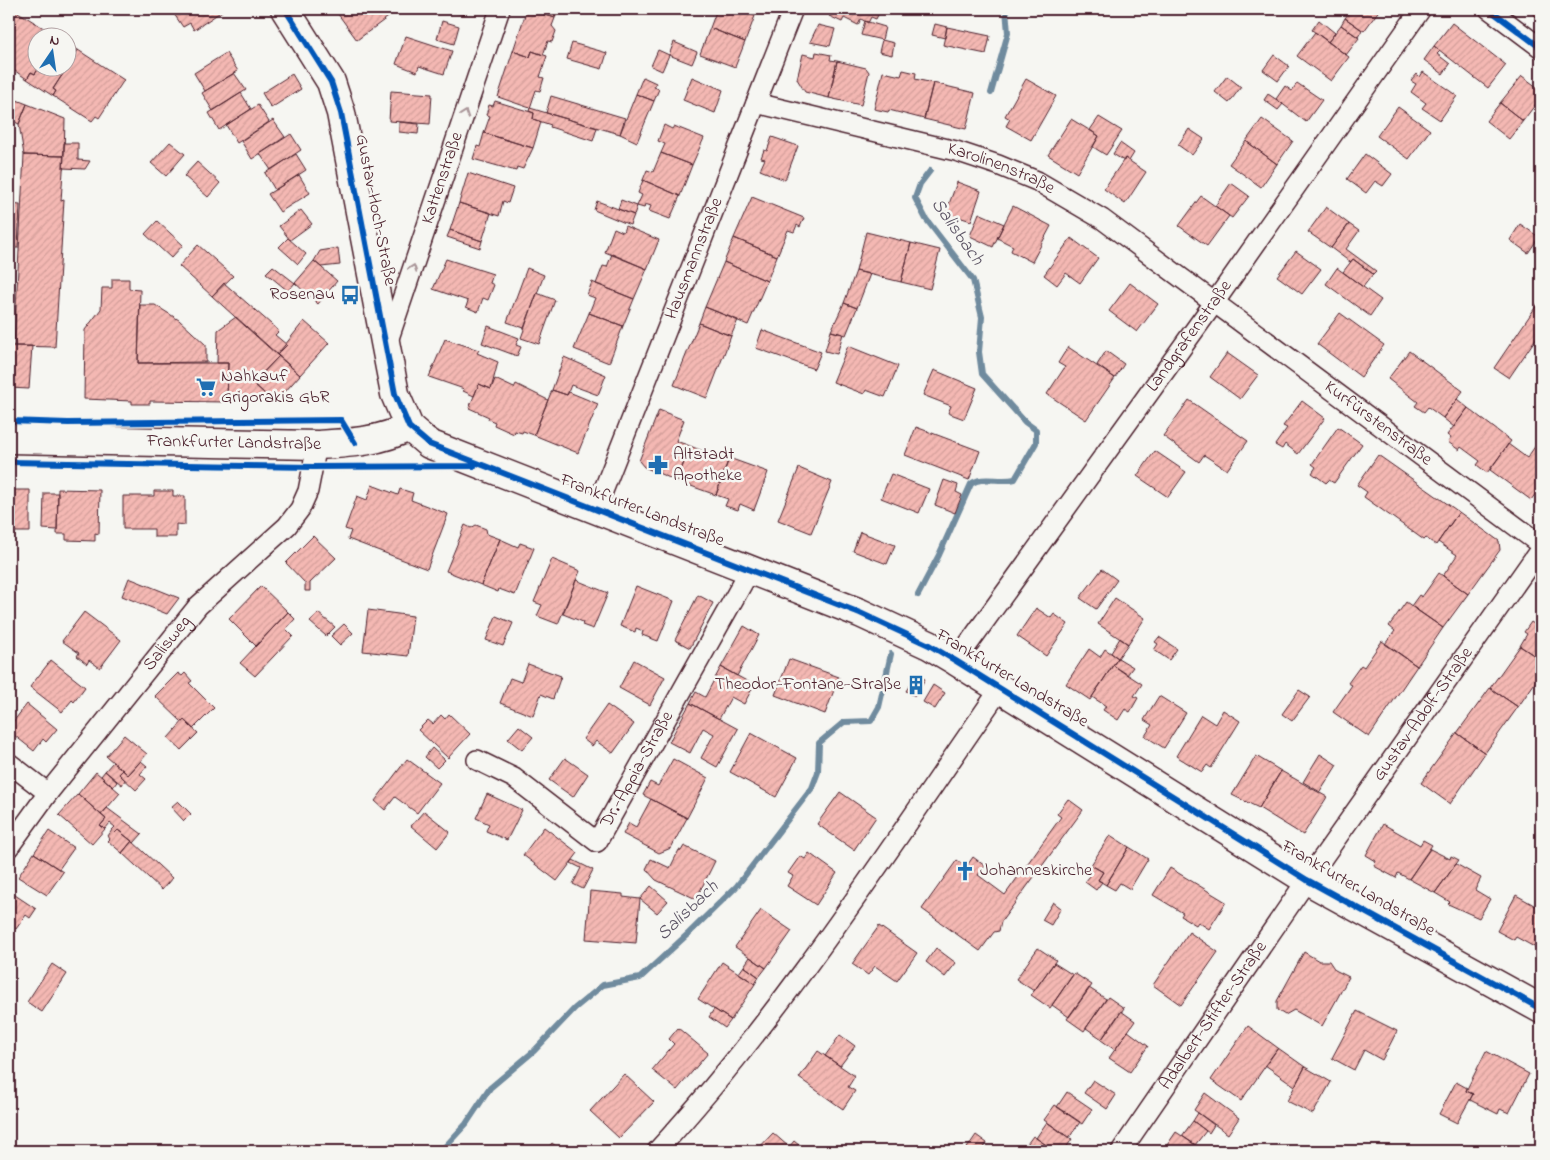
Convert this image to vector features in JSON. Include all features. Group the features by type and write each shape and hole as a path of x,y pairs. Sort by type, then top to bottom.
{"main road":[{"name":"Gustav-Hoch-Straße","path":"286,9 331,82 341,113 356,181 395,394 409,427"},
{"name":"Frankfurter Landstraße","path":"9,439 317,445 355,443 387,437 409,427 429,444 444,451 860,613 929,645 956,660 1307,880 1541,1008"}],"street":[{"name":"Kattenstraße","path":"386,348 500,9"},
{"name":"Hausmannstraße","path":"596,509 793,9"},
{"name":"Landgrafenstraße","path":"956,660 1214,303 1421,9"},
{"path":"1488,9 1541,48"},
{"name":"Karolinenstraße","path":"756,103 956,152 998,165 1037,181 1102,219 1214,303"},
{"name":"Kurfürstenstraße","path":"1214,303 1541,547"},
{"name":"Salisweg","path":"9,847 48,793 198,606 287,526 300,510 308,491 317,445"},
{"name":"Gustav-Adolf-Straße","path":"1307,880 1541,547"},
{"name":"Dr.-Appia-Straße","path":"477,760 514,778 597,842 750,570"},
{"path":"657,1151 696,1108 803,972 1000,689"},
{"path":"9,763 48,793"},
{"name":"Adalbert-Stifter-Straße","path":"1121,1151 1307,880"}],"building":[{"path":"13,9 44,28 28,28 27,79 9,67 9,15"},
{"path":"178,9 225,9 194,30 190,23 183,27 174,14 179,11"},
{"path":"346,9 386,9 391,15 357,40 338,14"},
{"path":"444,9 466,9 464,15"},
{"path":"527,9 555,18 552,26 556,31 552,42 548,41 543,55 532,51 530,57 513,51"},
{"path":"529,9 564,9 563,13 558,11 555,18"},
{"path":"717,9 736,9 755,16 745,42 710,28"},
{"path":"823,9 881,9 876,19 871,17 868,23 861,19 858,25 844,18 842,22 829,16 831,13"},
{"path":"1352,9 1380,9 1364,31 1345,18"},
{"path":"1526,9 1541,9 1541,20"},
{"path":"1345,18 1362,30 1358,37 1341,25"},
{"path":"1319,20 1335,33 1328,42 1312,30"},
{"path":"442,21 459,26 454,44 437,39"},
{"path":"865,21 885,27 882,40 861,35"},
{"path":"1452,23 1506,65 1488,88 1434,46"},
{"path":"935,24 947,27 945,38 932,35"},
{"path":"818,25 835,29 830,46 810,42"},
{"path":"1341,25 1359,38 1346,55 1328,42"},
{"path":"947,27 990,36 986,54 943,45"},
{"path":"710,28 745,42 735,67 700,54"},
{"path":"1315,32 1349,57 1331,81 1297,56"},
{"path":"406,36 452,51 444,74 419,66 417,72 396,64"},
{"path":"882,40 894,43 892,55 879,52"},
{"path":"674,42 697,52 692,64 669,55"},
{"path":"572,43 607,53 602,69 567,59"},
{"path":"1434,46 1440,51 1437,54 1450,64 1443,74 1424,60"},
{"path":"78,50 124,80 99,118 96,116 92,121 53,96 56,91 53,89 60,78 78,78"},
{"path":"658,50 669,55 662,71 651,66"},
{"path":"513,51 530,57 532,51 547,56 540,77 544,78 540,91 536,90 530,108 498,97"},
{"path":"816,52 831,55 830,60 837,61 829,98 805,92 797,79 803,54 815,57"},
{"path":"226,53 238,71 205,91 194,73"},
{"path":"1274,55 1289,66 1278,81 1263,70"},
{"path":"837,61 866,68 869,72 861,105 829,98"},
{"path":"903,70 916,73 915,79 933,83 924,119 889,110 888,112 874,109 883,72 901,76"},
{"path":"1423,72 1457,96 1440,120 1422,108 1426,103 1411,92 1416,84 1411,81 1417,74 1420,77"},
{"path":"234,73 246,90 213,111 202,93"},
{"path":"292,74 301,89 271,108 262,93"},
{"path":"1227,76 1241,87 1229,103 1215,92"},
{"path":"1522,76 1541,90 1541,97 1523,121 1500,103"},
{"path":"28,77 60,78 53,89 56,91 53,96 27,79"},
{"path":"643,77 656,83 654,87 659,89 654,101 636,94"},
{"path":"692,77 723,90 715,113 683,100"},
{"path":"1026,79 1056,96 1031,140 1006,126 1010,119 1005,116"},
{"path":"933,83 975,93 966,129 924,119"},
{"path":"1297,83 1322,100 1306,122 1276,99 1285,86 1292,91"},
{"path":"391,91 432,94 430,124 389,121"},
{"path":"241,93 251,109 219,130 209,113"},
{"path":"636,94 654,101 637,142 620,134"},
{"path":"1268,94 1283,104 1278,110 1264,100"},
{"path":"551,96 625,118 620,134 546,113"},
{"path":"9,97 27,104 19,124 9,119"},
{"path":"495,101 534,113 533,119 541,122 533,148 484,133 490,116 486,115 489,105 493,106"},
{"path":"1500,103 1523,121 1509,139 1486,121"},
{"path":"27,104 65,119 64,156 24,155 19,124"},
{"path":"258,105 269,122 237,143 226,125"},
{"path":"1398,107 1430,130 1409,159 1377,136"},
{"path":"530,108 597,128 593,141 550,127 551,125 533,119 534,113 529,111"},
{"path":"1099,117 1122,131 1106,155 1093,147 1099,136 1090,130"},
{"path":"1071,119 1099,136 1077,173 1048,155"},
{"path":"1262,119 1293,141 1277,164 1246,141"},
{"path":"273,120 285,137 252,159 241,141"},
{"path":"399,122 419,124 418,134 399,132"},
{"path":"664,125 672,129 674,126 704,138 692,165 661,153 665,144 658,141"},
{"path":"1189,129 1204,139 1192,155 1178,145"},
{"path":"484,133 533,148 523,169 517,167 516,171 473,159 477,146 480,147"},
{"path":"291,134 301,150 271,170 260,154"},
{"path":"772,137 798,146 785,180 760,170 765,159 761,158 764,150 767,151"},
{"path":"1246,141 1277,164 1261,187 1229,164"},
{"path":"170,142 185,154 166,176 151,163"},
{"path":"64,143 78,143 78,160 90,161 85,169 63,168"},
{"path":"1120,143 1134,153 1129,161 1125,158 1124,161 1113,154"},
{"path":"661,153 692,165 680,196 643,180 647,170 653,172"},
{"path":"296,154 306,170 275,190 265,173"},
{"path":"1365,154 1392,174 1383,186 1375,181 1366,193 1347,179"},
{"path":"24,155 64,156 61,201 64,200 55,347 14,346"},
{"path":"1125,158 1146,172 1125,204 1104,189"},
{"path":"197,162 220,183 208,197 184,176"},
{"path":"468,173 513,188 508,203 503,201 499,216 459,203"},
{"path":"299,175 310,193 280,212 268,194"},
{"path":"643,180 680,196 670,219 649,211 651,206 645,204 644,208 637,206 642,195 638,193"},
{"path":"957,182 981,191 971,221 959,217 957,223 944,218"},
{"path":"1231,183 1249,196 1232,218 1215,206"},
{"path":"1201,196 1229,216 1207,246 1179,226"},
{"path":"752,197 804,218 800,227 797,225 794,232 788,230 777,256 734,238"},
{"path":"621,200 637,206 634,215 618,209"},
{"path":"597,201 634,215 630,225 594,210"},
{"path":"459,203 491,213 482,241 450,230"},
{"path":"9,204 20,205 18,248 9,248"},
{"path":"1013,206 1051,226 1032,262 1011,251 1013,246 997,238"},
{"path":"1326,207 1349,224 1331,248 1308,232"},
{"path":"301,210 312,224 290,240 279,226"},
{"path":"979,213 1004,224 993,247 970,236"},
{"path":"157,221 183,245 171,258 145,234"},
{"path":"1349,224 1359,231 1346,249 1376,271 1373,274 1353,259 1350,262 1331,248"},
{"path":"1520,224 1539,237 1528,253 1510,240"},
{"path":"625,226 659,240 647,269 605,252 614,228 623,232"},
{"path":"450,230 482,241 480,248 447,237"},
{"path":"866,232 911,243 901,282 856,271"},
{"path":"288,238 306,254 298,264 279,247"},
{"path":"734,238 777,256 767,281 724,262"},
{"path":"1071,238 1098,258 1080,283 1066,273 1057,285 1044,275"},
{"path":"911,243 940,250 930,289 901,282"},
{"path":"198,245 233,276 212,296 179,266"},
{"path":"338,248 340,265 321,267 314,261 320,251"},
{"path":"1296,251 1321,269 1302,294 1277,276"},
{"path":"612,254 647,269 634,299 596,284 603,266 607,267"},
{"path":"446,259 493,274 490,283 494,285 488,300 483,298 478,312 466,307 468,301 433,289"},
{"path":"1353,259 1373,274 1363,287 1343,272"},
{"path":"314,261 337,281 318,304 295,283"},
{"path":"724,262 767,281 748,325 705,307"},
{"path":"273,266 295,283 288,291 266,273"},
{"path":"527,268 544,275 524,328 507,322"},
{"path":"1337,268 1381,300 1370,316 1326,284"},
{"path":"856,271 870,274 857,308 844,303"},
{"path":"112,279 129,279 129,289 140,290 138,363 228,363 227,402 150,401 150,404 132,404 132,401 84,399 85,330 101,309 102,288 112,288"},
{"path":"592,282 634,299 623,326 589,313 595,298 587,295"},
{"path":"224,283 279,331 275,335 287,345 277,355 212,296"},
{"path":"1130,283 1158,304 1137,332 1109,311"},
{"path":"537,293 555,300 539,344 521,338"},
{"path":"1541,299 1541,331 1509,378 1494,368"},
{"path":"844,303 857,308 846,335 831,331"},
{"path":"140,305 155,305 179,320 206,345 206,362 138,363"},
{"path":"705,307 738,320 731,336 699,323"},
{"path":"589,313 623,326 609,363 574,349"},
{"path":"1340,313 1384,345 1361,377 1317,344"},
{"path":"236,317 279,356 253,383 267,396 262,401 231,400 227,402 228,363 217,363 218,330"},
{"path":"304,321 329,343 300,375 277,355"},
{"path":"699,323 731,336 707,398 674,385"},
{"path":"488,326 519,338 516,345 521,347 517,356 482,343"},
{"path":"762,330 821,352 814,369 756,348"},
{"path":"831,331 843,334 837,354 825,351"},
{"path":"445,339 479,350 477,353 498,362 491,389 479,384 474,396 463,391 464,389 429,377"},
{"path":"9,346 32,346 29,389 9,388"},
{"path":"848,346 898,366 885,397 866,390 864,394 833,382"},
{"path":"1068,347 1115,378 1086,420 1047,394 1065,367 1058,363"},
{"path":"1106,351 1124,364 1115,378 1097,365"},
{"path":"1409,351 1463,391 1443,418 1428,407 1424,412 1415,406 1418,402 1388,379"},
{"path":"1227,353 1258,375 1240,399 1210,377"},
{"path":"279,356 300,375 275,403 253,383"},
{"path":"564,357 606,375 598,395 571,385 567,395 552,390"},
{"path":"934,370 977,388 964,419 948,413 951,406 923,395"},
{"path":"495,379 514,388 516,384 548,400 534,435 523,431 522,433 515,431 514,434 494,425 495,422 488,419 489,417 469,408 479,384 491,389"},
{"path":"552,390 567,395 569,392 598,404 578,453 534,435"},
{"path":"1457,399 1468,408 1454,427 1443,418"},
{"path":"1189,400 1248,441 1227,470 1204,455 1199,462 1163,436"},
{"path":"1302,401 1325,418 1298,454 1285,444 1282,449 1275,445 1287,428 1283,426"},
{"path":"1468,408 1511,441 1487,473 1477,465 1480,461 1461,447 1459,450 1448,442 1451,438 1447,435"},
{"path":"659,410 684,420 676,441 690,446 677,481 644,467 639,461"},
{"path":"916,427 980,451 969,480 905,455"},
{"path":"1338,427 1362,444 1334,483 1329,480 1326,483 1312,473 1316,467 1312,464"},
{"path":"1541,438 1541,486 1531,500 1490,470 1508,444 1527,458"},
{"path":"690,446 728,461 716,495 677,481"},
{"path":"1155,451 1186,472 1168,497 1137,476"},
{"path":"1378,455 1459,512 1436,545 1426,538 1424,540 1364,497 1367,492 1357,485"},
{"path":"729,458 768,472 754,510 740,504 738,510 725,506 728,499 716,495"},
{"path":"799,468 832,482 811,533 778,520"},
{"path":"891,474 929,489 919,513 881,498"},
{"path":"944,480 958,485 956,492 962,495 955,513 935,505"},
{"path":"372,485 398,495 400,489 413,493 411,500 448,514 427,569 348,539 351,531 345,529 357,496 367,500"},
{"path":"58,489 100,490 99,534 95,533 95,541 66,540 66,534 57,534"},
{"path":"9,490 30,490 30,532 9,532"},
{"path":"154,491 173,491 173,496 185,496 185,525 176,524 176,537 154,537 154,529 123,529 123,496 154,496"},
{"path":"44,493 58,493 57,530 43,529"},
{"path":"1459,512 1499,541 1500,550 1468,594 1443,576 1457,555 1438,542"},
{"path":"465,525 471,528 476,525 486,529 487,534 500,539 481,585 446,571"},
{"path":"860,532 895,545 887,564 853,551"},
{"path":"313,536 336,558 310,583 310,591 305,591 305,583 286,563"},
{"path":"500,539 518,547 520,543 534,548 515,595 499,589 498,592 481,585"},
{"path":"552,559 580,571 558,624 537,616 542,605 534,602"},
{"path":"1102,569 1117,580 1096,609 1080,598"},
{"path":"1439,573 1468,594 1443,628 1411,606 1419,595 1422,597"},
{"path":"129,578 179,598 167,614 122,596"},
{"path":"576,580 608,593 593,629 582,625 583,622 563,614"},
{"path":"261,586 288,612 256,646 229,619"},
{"path":"636,586 674,601 658,641 642,635 643,631 636,628 635,632 620,626"},
{"path":"698,595 713,603 690,648 675,640"},
{"path":"1115,598 1145,618 1128,644 1098,624"},
{"path":"1406,602 1443,628 1417,666 1385,644 1395,631 1389,626"},
{"path":"1036,608 1051,618 1054,614 1068,624 1046,656 1017,636"},
{"path":"368,610 413,616 408,656 363,651"},
{"path":"84,612 121,640 100,668 89,660 87,664 77,656 79,653 62,641"},
{"path":"288,612 295,619 286,629 293,636 255,676 240,663"},
{"path":"318,613 335,627 326,636 310,622"},
{"path":"1539,615 1541,617 1541,660 1520,646 1527,634 1524,632 1531,622 1534,624"},
{"path":"496,616 513,623 503,646 486,640"},
{"path":"344,624 353,633 340,645 331,636"},
{"path":"744,626 759,635 737,676 721,667"},
{"path":"1159,637 1177,649 1169,660 1154,650 1158,644 1155,642"},
{"path":"1120,638 1128,644 1118,658 1111,653"},
{"path":"1382,641 1417,666 1369,737 1333,712 1352,685 1348,683 1361,665 1364,667"},
{"path":"1520,646 1541,660 1541,674 1518,707 1490,688"},
{"path":"1089,649 1100,657 1105,649 1118,658 1090,700 1066,684"},
{"path":"1118,658 1133,667 1127,675 1113,665"},
{"path":"789,659 839,677 825,714 775,695"},
{"path":"51,660 85,687 74,702 72,700 62,712 30,687"},
{"path":"634,660 665,677 650,705 619,688"},
{"path":"528,664 561,676 553,699 541,694 533,716 500,703 510,678 521,682"},
{"path":"1113,665 1142,684 1134,696 1138,698 1130,712 1125,709 1118,720 1103,710 1106,706 1092,697"},
{"path":"721,667 754,685 744,704 731,697 719,719 690,703 696,692 705,697"},
{"path":"178,673 182,676 185,673 192,681 189,683 214,708 193,729 184,720 182,722 155,696"},
{"name":"Theodor-Fontane-Straße","path":"916,675 925,679 915,696 906,691"},
{"path":"933,685 945,693 935,709 923,702"},
{"path":"1490,688 1518,707 1485,753 1457,733"},
{"path":"1299,690 1310,697 1292,721 1282,714"},
{"path":"1159,696 1186,713 1164,748 1145,736 1152,725 1144,720"},
{"path":"690,703 738,729 717,767 701,758 714,734 703,728 690,753 669,742"},
{"path":"27,704 57,729 46,742 43,739 34,751 9,731 9,727"},
{"path":"607,705 634,724 613,753 596,741 592,746 583,739"},
{"path":"1223,710 1240,721 1211,768 1207,765 1202,772 1176,756 1201,715 1215,724"},
{"path":"449,714 470,734 448,758 418,730 428,720 433,724 441,715 445,719"},
{"path":"184,720 198,733 181,750 168,738"},
{"path":"519,726 533,737 522,750 508,739"},
{"path":"751,733 797,758 776,797 730,772"},
{"path":"1457,733 1485,753 1450,804 1421,783"},
{"path":"124,735 147,754 128,775 106,756"},
{"path":"432,748 445,760 437,768 425,757"},
{"path":"1320,754 1337,765 1320,792 1303,782"},
{"path":"1256,756 1281,771 1259,808 1232,795"},
{"path":"565,758 588,774 573,797 549,780"},
{"path":"407,759 440,783 417,813 395,797 385,810 375,801"},
{"path":"673,759 708,778 687,818 643,795 650,782 658,786"},
{"path":"141,761 147,766 140,774 146,779 136,790 119,774 123,770 128,775"},
{"path":"113,762 123,770 119,774 125,780 122,785 105,771"},
{"path":"105,771 117,782 113,787 101,776"},
{"path":"1281,771 1327,797 1303,835 1259,808"},
{"path":"96,772 120,793 101,815 78,794"},
{"path":"840,792 876,817 854,850 817,824"},
{"path":"78,794 106,819 100,826 105,829 92,844 59,815"},
{"path":"487,794 522,810 507,840 486,831 489,824 476,818"},
{"path":"651,799 687,818 671,848 659,853 623,834 629,823 636,827"},
{"name":"Johanneskirche","path":"1068,799 1083,810 1001,922 999,931 994,932 980,951 922,909 957,860 966,867 973,857 985,866 978,875 1005,895 1061,817 1057,814"},
{"path":"178,801 191,814 184,821 171,807"},
{"path":"107,808 142,834 134,843 118,830 115,833 112,830 115,827 110,823 105,829 100,826 106,819 101,815"},
{"path":"424,811 450,832 437,848 411,826"},
{"path":"1383,824 1420,845 1423,840 1432,845 1409,879 1398,873 1396,878 1374,866 1376,861 1366,855"},
{"path":"544,827 578,853 557,881 523,855"},
{"path":"112,830 115,833 118,830 132,841 122,853 108,841 110,839 108,836"},
{"path":"49,831 74,848 59,869 34,853"},
{"path":"1110,835 1129,847 1106,885 1098,880 1103,872 1091,865"},
{"path":"132,841 172,878 162,890 122,853"},
{"path":"684,846 715,861 696,899 656,880 646,869 651,859 670,868 679,850 681,851"},
{"path":"1129,847 1148,859 1130,889 1120,883 1115,890 1106,885"},
{"path":"1430,849 1450,859 1451,856 1459,860 1435,893 1409,879"},
{"path":"34,853 63,872 47,895 18,877"},
{"path":"809,853 837,873 816,905 787,886 793,876 788,873 800,856 805,859"},
{"path":"573,860 593,870 583,889 573,884 581,868 571,863"},
{"path":"1456,864 1481,878 1475,890 1490,899 1479,918 1448,904 1450,902 1435,893"},
{"path":"1091,865 1103,872 1098,880 1102,882 1096,890 1085,882 1090,876 1086,874"},
{"path":"1170,868 1226,902 1209,929 1198,922 1196,925 1181,916 1183,913 1153,895"},
{"path":"651,886 668,901 657,913 640,899"},
{"path":"9,891 36,909 30,918 26,915 16,929 9,923"},
{"path":"590,891 623,894 623,897 640,899 636,943 586,939"},
{"path":"1516,895 1541,909 1541,944 1538,949 1516,937 1514,940 1497,931"},
{"path":"1053,902 1061,908 1051,925 1042,920"},
{"path":"761,910 792,931 766,968 735,947"},
{"path":"879,926 917,953 897,981 875,966 868,975 852,964"},
{"path":"1189,932 1218,952 1181,1005 1153,985"},
{"path":"936,948 956,963 945,977 926,962"},
{"path":"1038,948 1056,960 1034,991 1016,979"},
{"path":"1304,952 1319,961 1329,961 1335,970 1349,977 1322,1026 1294,1010 1285,1015 1277,1010 1277,1001"},
{"path":"750,957 766,968 759,977 744,966"},
{"path":"722,962 755,984 731,1020 698,999"},
{"path":"1054,963 1073,975 1050,1008 1031,995"},
{"path":"52,964 67,974 42,1012 27,1002"},
{"path":"744,966 759,977 755,984 739,973"},
{"path":"1074,973 1092,985 1069,1017 1052,1005"},
{"path":"1089,988 1106,999 1084,1031 1067,1019"},
{"path":"1108,997 1124,1008 1102,1039 1086,1028"},
{"path":"714,1009 731,1020 725,1028 709,1017"},
{"path":"1121,1011 1135,1021 1115,1050 1101,1040"},
{"path":"1357,1011 1397,1031 1382,1060 1364,1050 1354,1070 1332,1058"},
{"path":"1248,1026 1278,1048 1241,1101 1211,1080"},
{"path":"678,1028 708,1053 677,1090 652,1070 674,1044 669,1039"},
{"path":"1128,1031 1148,1046 1130,1072 1109,1058"},
{"path":"840,1035 855,1046 840,1066 825,1056"},
{"path":"1278,1048 1305,1067 1295,1086 1265,1065"},
{"path":"818,1051 855,1076 848,1087 855,1091 843,1109 799,1078"},
{"path":"1486,1051 1529,1074 1509,1113 1500,1109 1498,1114 1470,1100 1473,1094 1466,1091"},
{"path":"1305,1067 1331,1082 1313,1114 1287,1101"},
{"path":"624,1074 654,1102 619,1138 590,1111"},
{"path":"1093,1080 1116,1095 1107,1109 1084,1093"},
{"path":"1456,1082 1467,1088 1466,1091 1473,1094 1457,1123 1439,1114"},
{"path":"1067,1092 1092,1109 1082,1124 1057,1107"},
{"path":"1205,1093 1239,1118 1228,1134 1194,1110"},
{"path":"1055,1105 1080,1122 1069,1138 1044,1120"},
{"path":"1198,1113 1214,1125 1209,1133 1193,1121"},
{"path":"1193,1121 1206,1131 1195,1145 1182,1136"},
{"path":"1047,1122 1072,1139 1064,1151 1055,1151 1036,1138"},
{"path":"1176,1132 1202,1149 1200,1151 1163,1151"},
{"path":"773,1133 789,1147 794,1141 806,1151 756,1151"},
{"path":"976,1135 987,1143 982,1151 965,1151"},
{"path":"1033,1136 1036,1138 1055,1151 1022,1151"},
{"path":"552,1143 562,1151 545,1151"}],"waterway":[{"name":"Salisbach","path":"991,93 1008,33 1006,9"},
{"name":"Salisbach","path":"918,595 939,555 971,484 980,480 1015,479 1036,443 1036,430 1025,422 982,374 979,352 982,317 973,280 926,219 915,198 920,184 930,171"},
{"name":"Salisbach","path":"441,1151 466,1124 490,1088 534,1051 575,1008 603,985 640,978 736,887 812,788 818,772 819,743 844,722 871,721 879,707 891,654"}],"cycle path":[{"path":"285,9 331,82 341,113 395,394 409,427 429,444 860,613 929,645 1307,880 1541,1009"},
{"path":"1489,9 1541,48"},
{"path":"9,421 68,423 341,420 355,443"},
{"path":"9,462 313,467 474,466"}],"place":[{"name":"Rosenau","path":"350,295"},
{"name":"Nahkauf Grigorakis GbR","path":"206,387"},
{"name":"Altstadt Apotheke","path":"658,465"},
{"name":"Theodor-Fontane-Straße","path":"916,685"},
{"name":"Johanneskirche","path":"965,871"}]}
